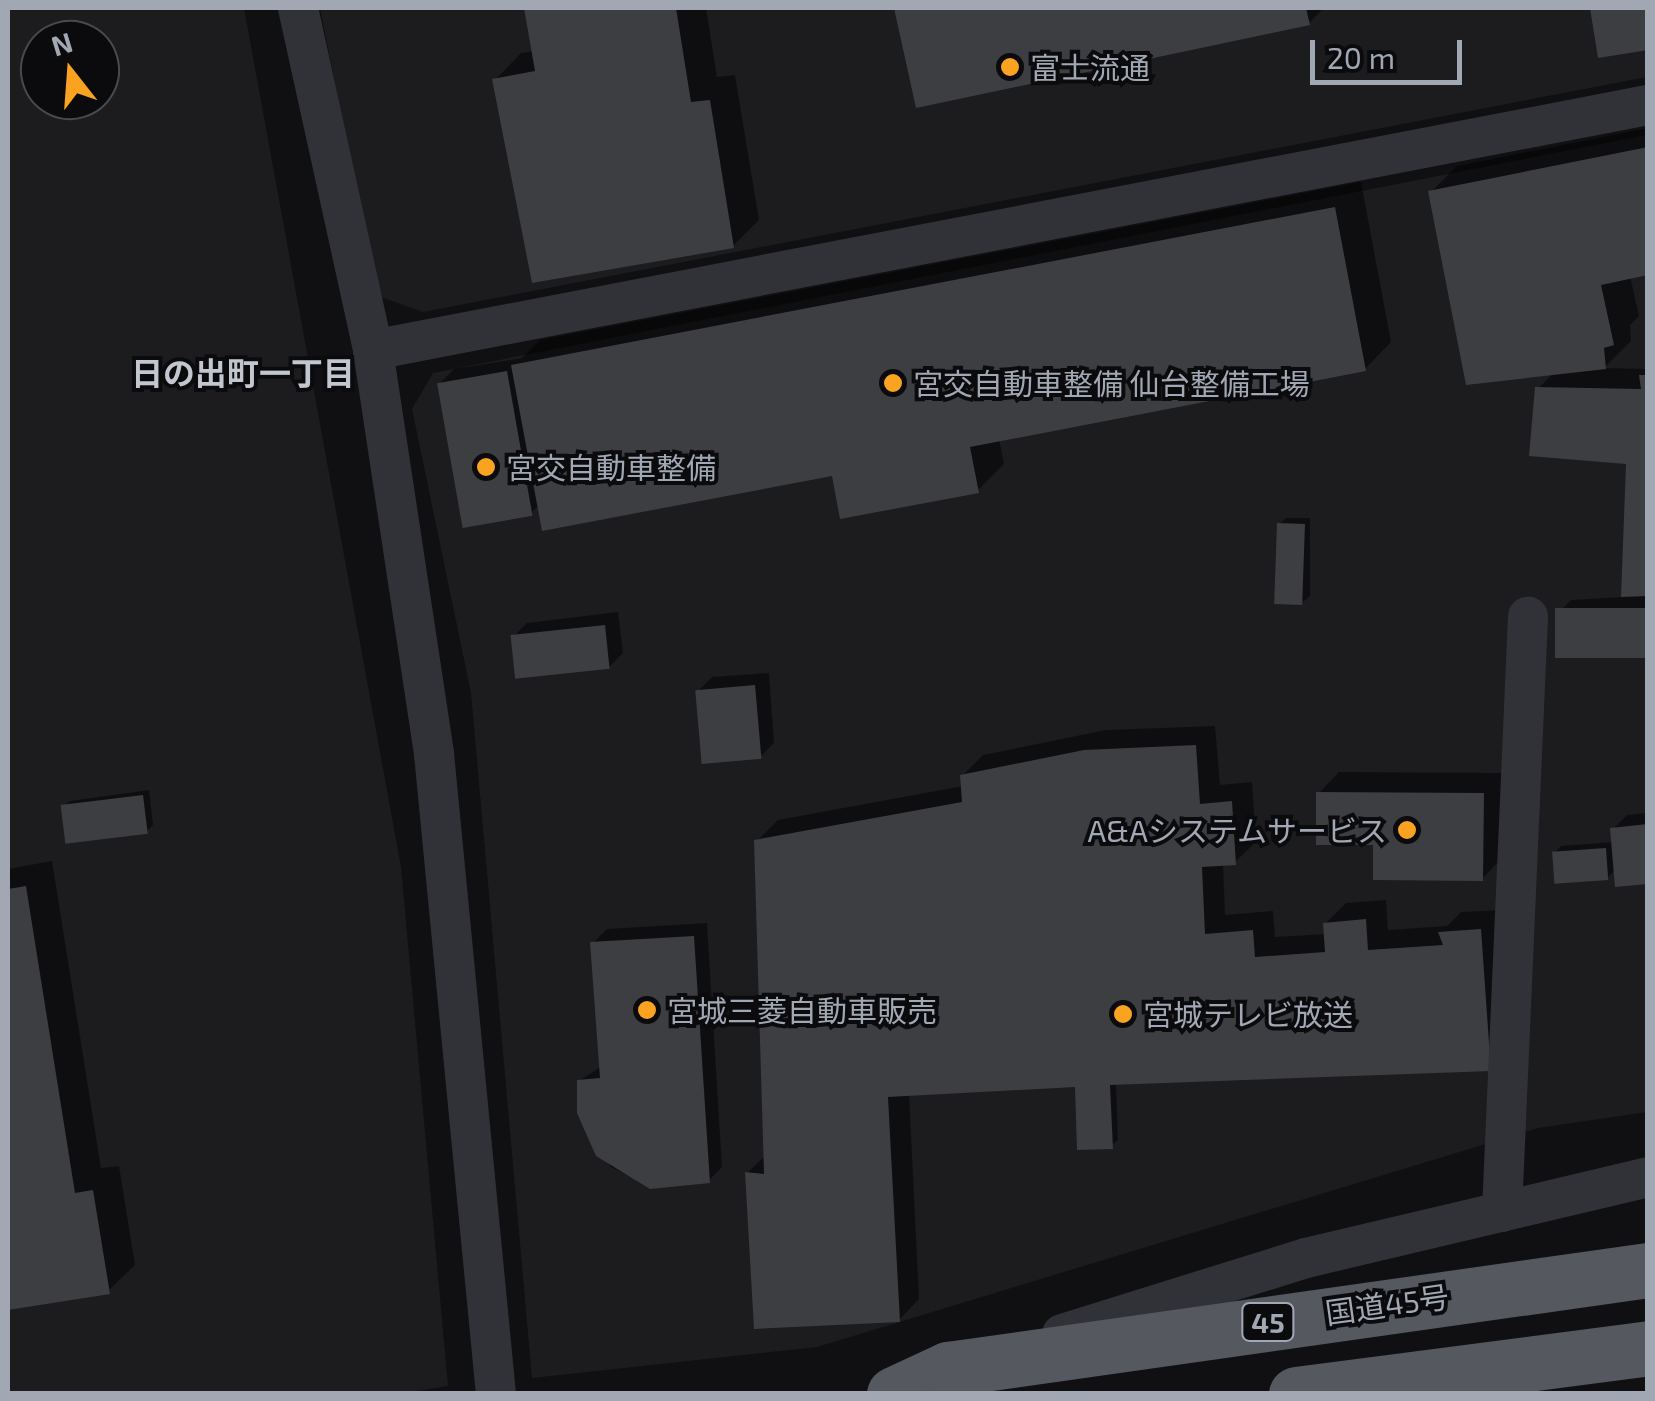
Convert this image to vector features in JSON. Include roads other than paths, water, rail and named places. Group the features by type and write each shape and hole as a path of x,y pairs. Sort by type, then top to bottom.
{"highway":[{"name":"国道45号","path":"894,1394 948,1369 1648,1270"},
{"path":"1296,1394 1648,1348"}],"street":[{"path":"298,8 373,350 434,754 496,1394"},
{"path":"373,350 1648,105"},
{"path":"1502,1212 1528,617"},
{"path":"948,1369 1306,1258 1648,1178"}],"place":[{"name":"富士流通","path":"1010,67"},
{"name":"宮交自動車整備 仙台整備工場","path":"893,383"},
{"name":"宮交自動車整備","path":"486,467"},
{"name":"A&Aシステムサービス","path":"1407,830"},
{"name":"宮城三菱自動車販売","path":"647,1010"},
{"name":"宮城テレビ放送","path":"1123,1014"}],"district":[{"name":"日の出町一丁目","path":"243,372"}]}
